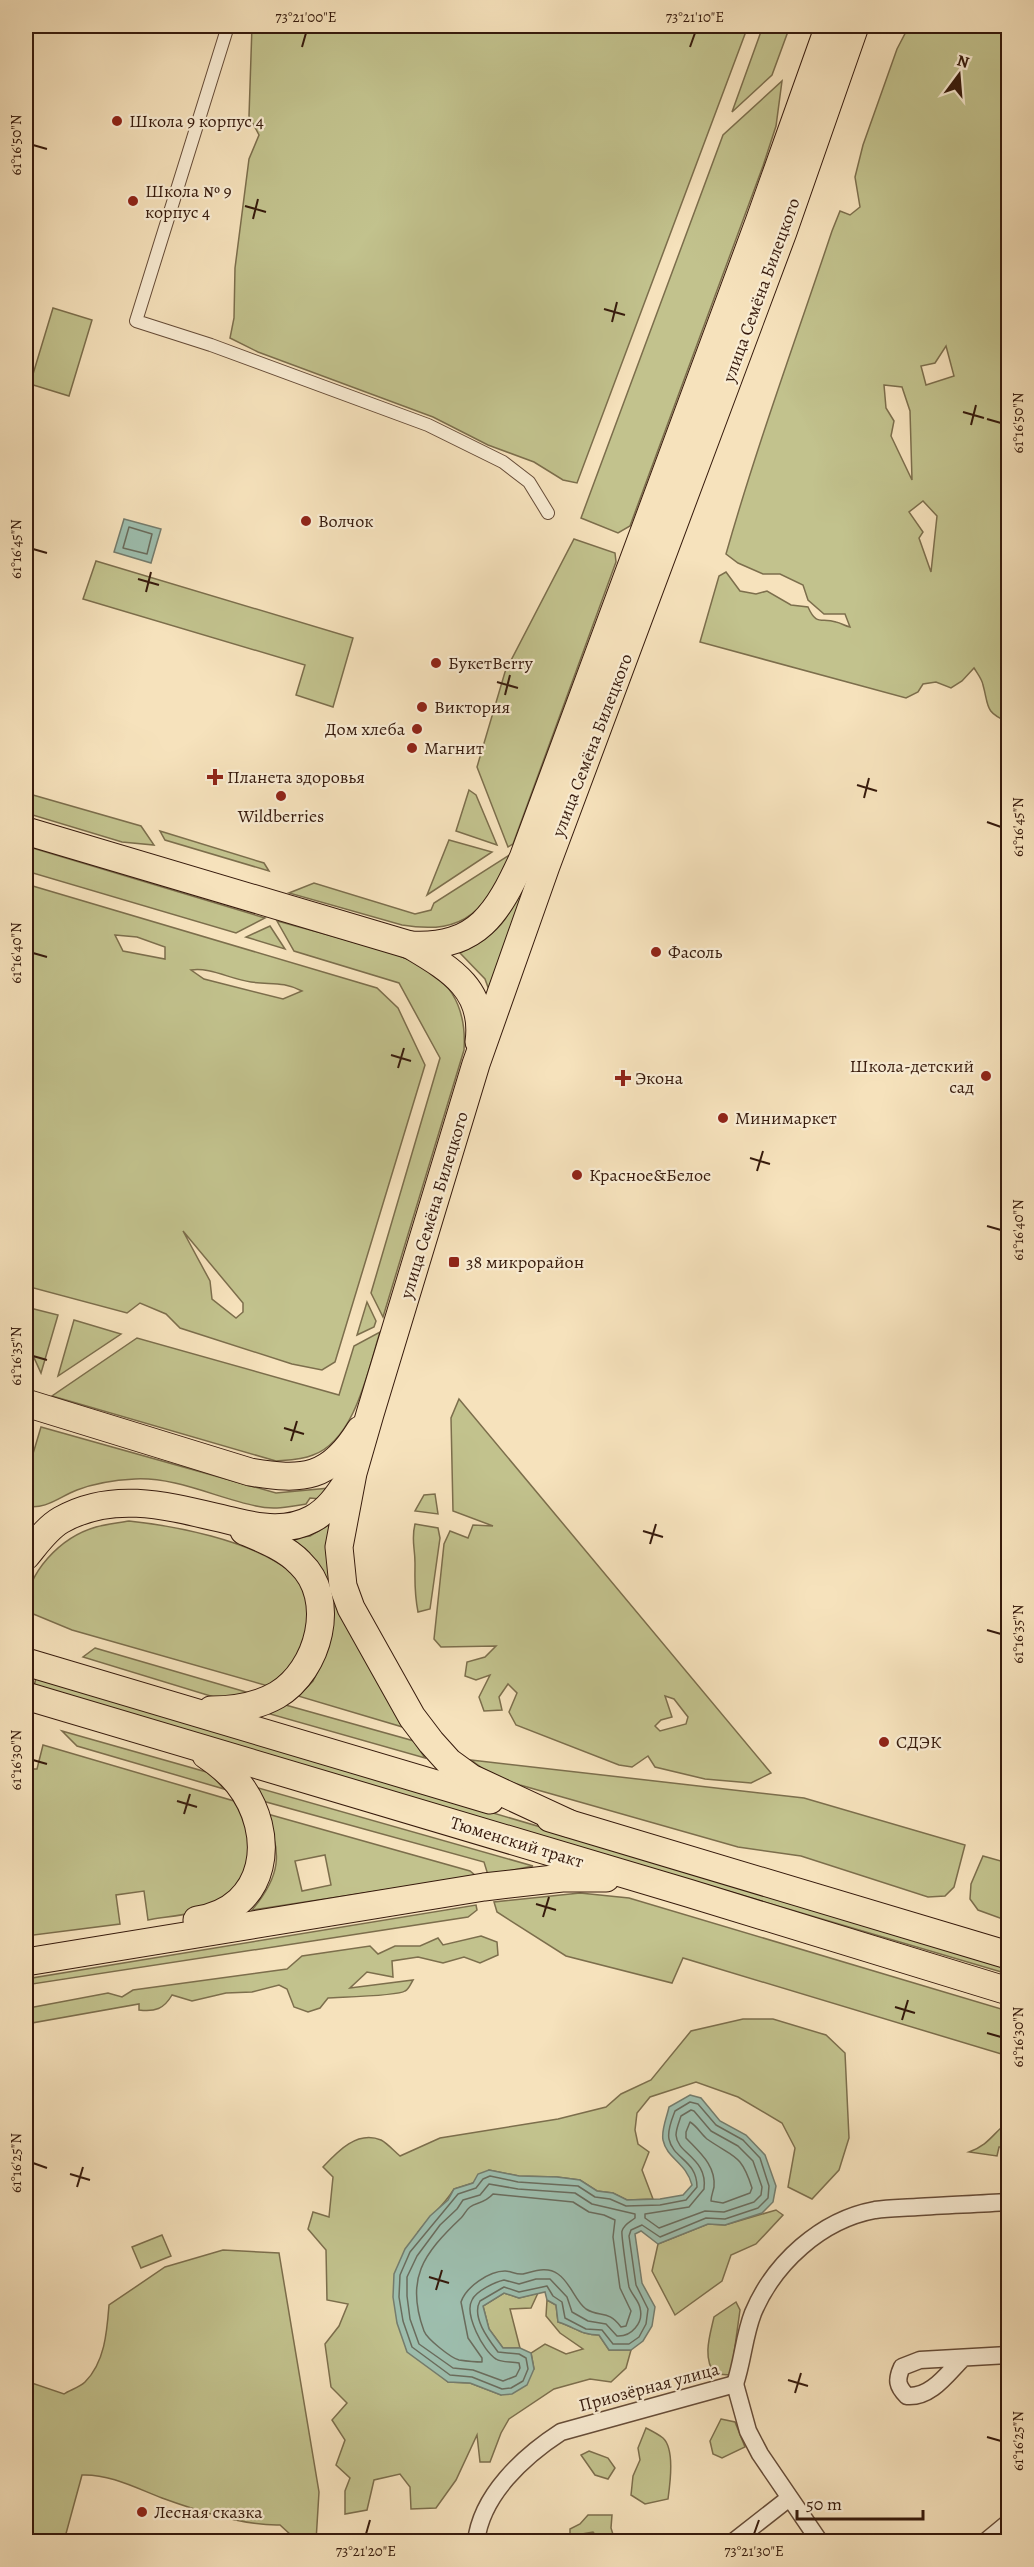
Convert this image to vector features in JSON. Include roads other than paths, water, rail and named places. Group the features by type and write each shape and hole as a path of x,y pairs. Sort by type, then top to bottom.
{"main road":[{"name":"улица Семёна Билецкого","path":"410,945 429,946 460,938 491,916 505,897 523,858 635,550 759,222 829,26"},
{"name":"улица Семёна Билецкого","path":"568,1823 471,1778 449,1762 412,1717 351,1608 343,1586 339,1547 353,1473 476,1064 546,866 783,232 855,26"},
{"path":"26,831 410,945 459,977 472,997 480,1016 476,1064"},
{"path":"26,1403 250,1472 279,1477 304,1477 324,1470 341,1457 370,1414"},
{"path":"26,1556 59,1521 87,1508 132,1503 159,1504 264,1529 294,1526 312,1519 325,1510 353,1473"},
{"path":"194,1711 235,1710 258,1704 287,1688 307,1663 316,1644 320,1619 320,1600 312,1580 301,1563 258,1537 198,1514"},
{"name":"Тюменский тракт","path":"26,1662 1008,1955"},
{"name":"Тюменский тракт","path":"26,1696 688,1893 1008,1992"},
{"path":"26,1946 212,1917 236,1906 251,1890 260,1867 261,1844 259,1825 250,1802 238,1783 222,1766 193,1746"},
{"path":"26,1962 372,1904 562,1878 600,1877 688,1893"}],"street":[{"path":"228,26 136,321 211,345 428,425 503,462 529,482 548,513"},
{"name":"Приозёрная улица","path":"476,2541 478,2525 494,2496 514,2470 539,2446 561,2432 735,2384 746,2331 754,2310 785,2262 821,2232 852,2216 876,2210 1008,2202"},
{"path":"963,2358 1008,2355"},
{"path":"735,2384 748,2431 759,2454 820,2541"},
{"path":"733,2541 789,2499"},
{"path":"985,2541 1008,2523"}],"water":[{"path":"124,519 161,529 151,563 114,552"},
{"path":"690,2095 701,2098 720,2121 746,2135 765,2155 776,2186 773,2202 762,2213 725,2225 708,2224 658,2244 641,2231 635,2234 642,2283 655,2307 652,2326 643,2341 631,2350 609,2350 599,2335 583,2332 558,2322 556,2305 547,2300 545,2292 519,2298 504,2293 483,2306 489,2329 503,2348 520,2348 531,2353 534,2369 527,2385 512,2394 501,2395 470,2383 448,2382 407,2352 397,2323 393,2297 394,2274 405,2249 430,2216 448,2200 454,2189 473,2183 478,2174 489,2170 519,2176 580,2180 597,2191 613,2193 627,2200 660,2199 683,2195 692,2185 686,2171 668,2152 663,2140 663,2132 669,2107"}],"place":[{"name":"Школа 9 корпус 4","path":"117,121"},
{"name":"Школа № 9 корпус 4","path":"133,201"},
{"name":"Волчок","path":"306,521"},
{"name":"БукетBerry","path":"436,663"},
{"name":"Виктория","path":"422,707"},
{"name":"Дом хлеба","path":"417,729"},
{"name":"Магнит","path":"412,748"},
{"name":"Планета здоровья","path":"215,777"},
{"name":"Wildberries","path":"281,796"},
{"name":"Фасоль","path":"656,952"},
{"name":"Школа-детский сад","path":"986,1076"},
{"name":"Экона","path":"623,1078"},
{"name":"Минимаркет","path":"723,1118"},
{"name":"Красное&Белое","path":"577,1175"},
{"name":"38 микрорайон","path":"454,1262"},
{"name":"СДЭК","path":"884,1742"},
{"name":"Лесная сказка","path":"142,2512"}]}
